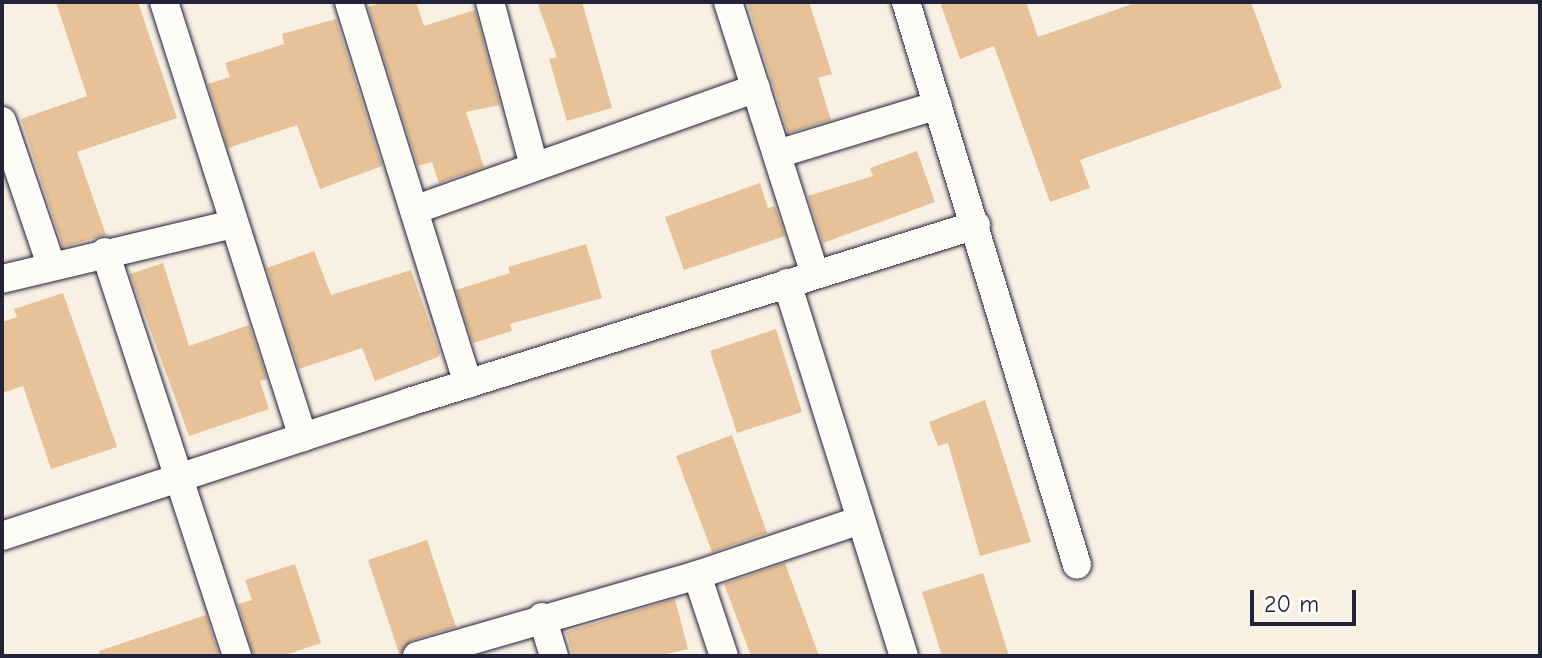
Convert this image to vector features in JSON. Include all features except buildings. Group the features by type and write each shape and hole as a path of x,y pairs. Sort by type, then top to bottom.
{"street":[{"path":"164,2 232,224 303,437"},
{"path":"349,2 468,384"},
{"path":"490,2 534,166"},
{"path":"728,2 815,274"},
{"path":"906,2 1077,565"},
{"path":"414,210 756,88"},
{"path":"777,154 938,105"},
{"path":"2,121 51,265"},
{"path":"2,279 232,224"},
{"path":"2,536 468,384 976,225"},
{"path":"105,252 237,656"},
{"path":"787,283 904,656"},
{"path":"417,656 542,617 697,575 860,520"},
{"path":"697,575 724,656"},
{"path":"542,617 554,656"}]}
